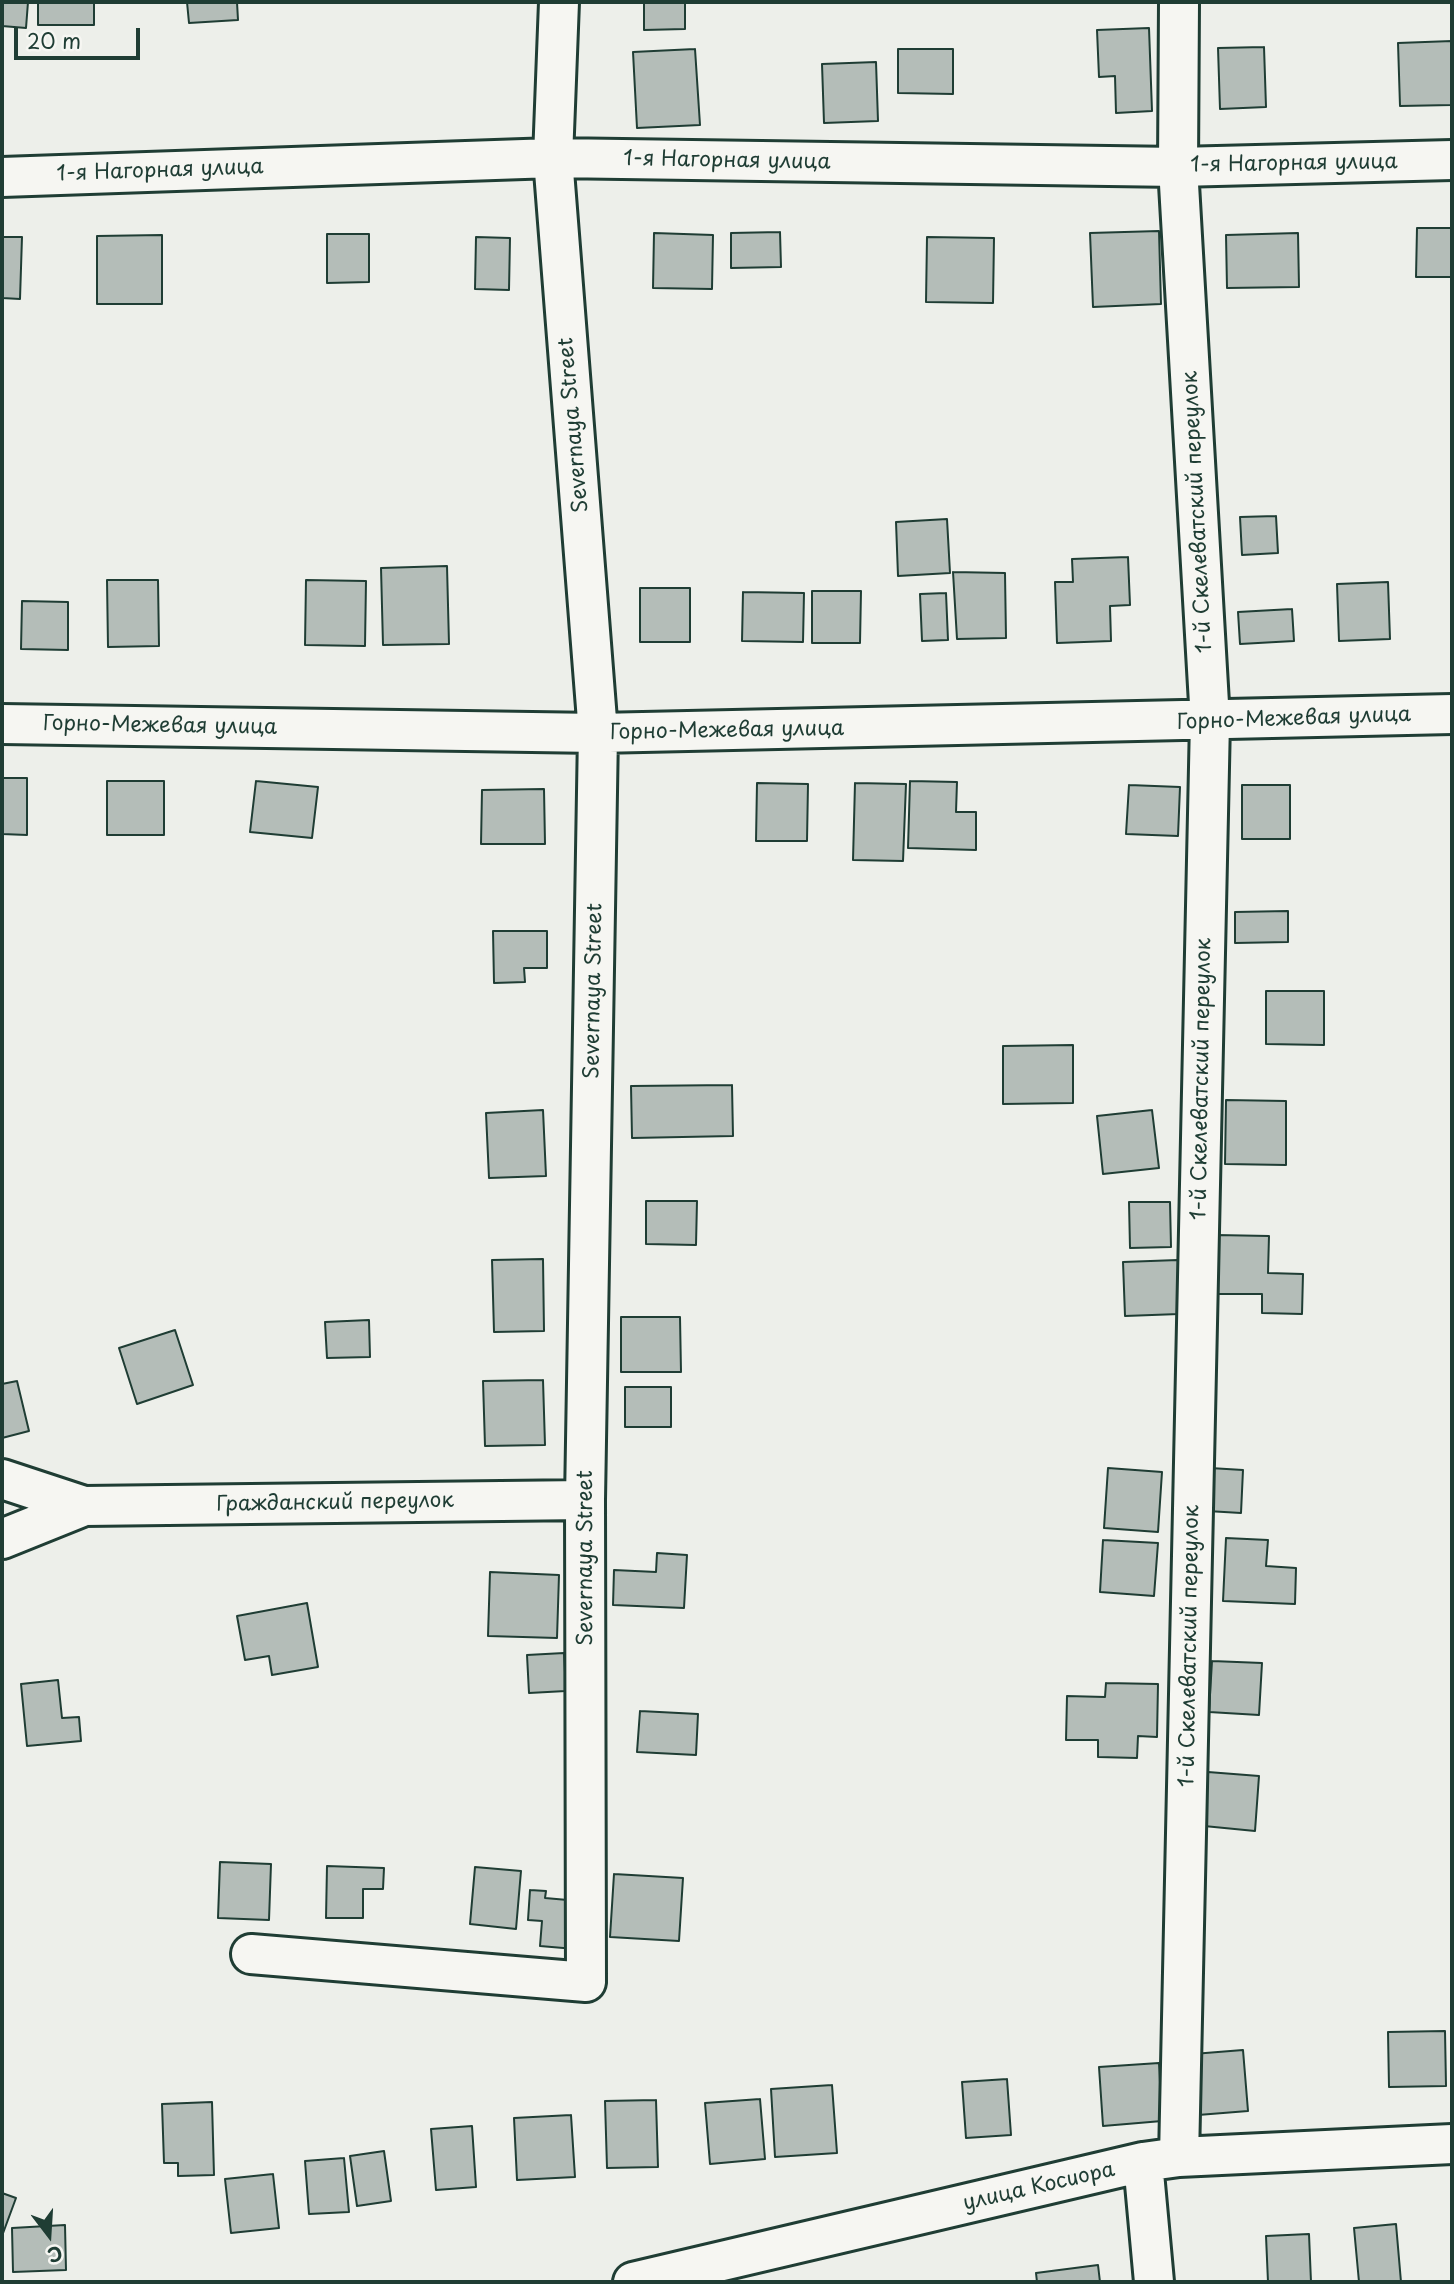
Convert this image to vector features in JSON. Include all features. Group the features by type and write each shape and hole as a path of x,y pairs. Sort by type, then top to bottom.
{"street":[{"name":"Severnaya Street","path":"251,1954 586,1982 585,1500 598,733 553,158 559,2"},
{"name":"1-й Скелеватский переулок","path":"1154,2282 1161,2159 1210,721 1178,167 1179,2"},
{"name":"1-я Нагорная улица","path":"2,177 553,158 1178,167 1452,160"},
{"name":"Горно-Межевая улица","path":"2,724 598,733 1452,714"},
{"name":"Гражданский переулок","path":"2,1479 84,1506 585,1500"},
{"name":"Гражданский переулок","path":"2,1539 84,1506"},
{"name":"улица Косиора","path":"636,2282 1161,2159 1452,2144"}],"building":[{"path":"2,2 28,2 26,28 2,26"},
{"path":"38,2 94,2 94,25 38,25"},
{"path":"187,2 237,2 238,20 189,23"},
{"path":"644,2 685,2 685,29 644,30"},
{"path":"1149,28 1152,111 1116,113 1115,76 1099,77 1097,30"},
{"path":"1452,41 1452,105 1400,106 1398,43"},
{"path":"1264,47 1266,107 1220,109 1218,48"},
{"path":"695,49 700,125 637,128 633,52"},
{"path":"898,49 953,49 953,94 898,93"},
{"path":"876,62 878,121 824,123 822,64"},
{"path":"1417,228 1452,228 1452,277 1416,277"},
{"path":"1159,231 1161,304 1093,307 1090,233"},
{"path":"780,232 781,267 731,268 731,233"},
{"path":"654,233 713,235 712,289 653,288"},
{"path":"1298,233 1299,287 1227,288 1226,235"},
{"path":"327,234 369,234 369,282 327,283"},
{"path":"162,235 162,304 97,304 97,236"},
{"path":"2,237 22,237 20,299 2,298"},
{"path":"476,237 510,238 509,290 475,289"},
{"path":"927,237 994,238 993,303 926,302"},
{"path":"1276,516 1278,553 1242,555 1240,517"},
{"path":"947,519 950,573 898,576 896,522"},
{"path":"1128,557 1130,605 1110,606 1111,641 1057,643 1055,582 1073,582 1072,559"},
{"path":"447,566 449,644 383,645 381,568"},
{"path":"953,572 1005,573 1006,638 957,639"},
{"path":"107,580 158,580 159,646 108,647"},
{"path":"306,580 366,581 365,646 305,645"},
{"path":"1388,582 1390,639 1339,641 1337,584"},
{"path":"640,588 690,588 690,642 640,642"},
{"path":"812,591 861,591 860,643 812,643"},
{"path":"743,592 804,593 803,642 742,641"},
{"path":"946,593 948,640 922,641 920,594"},
{"path":"22,601 68,602 68,650 21,649"},
{"path":"1292,609 1294,641 1240,644 1238,612"},
{"path":"2,778 27,778 27,835 2,834"},
{"path":"107,781 164,781 164,835 107,835"},
{"path":"256,781 318,787 312,838 250,832"},
{"path":"910,781 957,782 956,812 976,812 976,850 908,848"},
{"path":"757,783 808,784 807,841 756,841"},
{"path":"855,783 906,784 903,861 853,860"},
{"path":"1129,785 1180,787 1178,836 1126,834"},
{"path":"1242,785 1290,785 1290,839 1242,839"},
{"path":"544,789 545,844 481,844 482,790"},
{"path":"1288,911 1288,942 1235,943 1235,912"},
{"path":"493,931 547,931 547,968 524,968 525,982 494,983"},
{"path":"1266,991 1324,991 1324,1045 1266,1044"},
{"path":"1073,1045 1073,1103 1003,1104 1003,1046"},
{"path":"732,1085 733,1136 632,1138 631,1086"},
{"path":"1226,1100 1286,1101 1286,1165 1225,1164"},
{"path":"543,1110 546,1176 489,1178 486,1113"},
{"path":"1152,1110 1159,1168 1103,1174 1097,1116"},
{"path":"646,1201 697,1201 696,1245 646,1244"},
{"path":"1129,1202 1170,1202 1171,1247 1130,1248"},
{"path":"1216,1235 1269,1236 1268,1273 1303,1274 1302,1314 1262,1313 1262,1294 1215,1294"},
{"path":"543,1259 544,1331 494,1332 492,1260"},
{"path":"1178,1260 1179,1314 1125,1316 1123,1262"},
{"path":"621,1317 680,1317 681,1372 621,1372"},
{"path":"369,1320 370,1357 327,1358 325,1322"},
{"path":"175,1330 193,1385 137,1404 119,1348"},
{"path":"543,1380 545,1445 485,1446 483,1381"},
{"path":"17,1381 29,1431 2,1438 2,1384"},
{"path":"625,1387 671,1387 671,1427 625,1427"},
{"path":"1108,1468 1162,1472 1158,1532 1104,1528"},
{"path":"1210,1468 1243,1470 1241,1513 1207,1511"},
{"path":"1226,1538 1268,1540 1266,1566 1296,1568 1295,1604 1223,1601"},
{"path":"1103,1540 1158,1543 1154,1596 1100,1592"},
{"path":"657,1553 687,1555 684,1608 613,1605 614,1570 656,1572"},
{"path":"490,1572 559,1575 557,1638 488,1636"},
{"path":"307,1603 318,1667 272,1675 269,1656 245,1660 237,1616"},
{"path":"564,1653 566,1691 529,1693 527,1655"},
{"path":"1212,1661 1262,1663 1259,1715 1209,1712"},
{"path":"58,1680 62,1718 79,1717 81,1741 27,1746 21,1684"},
{"path":"1106,1683 1158,1684 1157,1737 1138,1736 1137,1758 1098,1757 1098,1740 1066,1740 1067,1696 1105,1697"},
{"path":"640,1711 698,1714 696,1755 637,1752"},
{"path":"1208,1772 1259,1776 1255,1831 1204,1826"},
{"path":"220,1862 271,1864 269,1920 218,1918"},
{"path":"327,1866 384,1868 383,1889 363,1889 363,1918 326,1918"},
{"path":"475,1867 521,1871 516,1929 470,1924"},
{"path":"614,1874 683,1878 679,1941 610,1937"},
{"path":"530,1890 546,1891 545,1898 579,1901 575,1949 540,1946 542,1921 528,1920"},
{"path":"1445,2031 1446,2086 1389,2087 1388,2032"},
{"path":"1243,2050 1248,2111 1198,2115 1193,2054"},
{"path":"1159,2063 1162,2121 1103,2126 1099,2067"},
{"path":"1007,2079 1011,2135 966,2138 962,2082"},
{"path":"832,2085 837,2153 775,2157 771,2089"},
{"path":"760,2099 765,2159 710,2164 705,2103"},
{"path":"656,2100 658,2167 607,2168 605,2101"},
{"path":"212,2102 214,2175 178,2176 178,2163 164,2163 162,2104"},
{"path":"571,2115 575,2177 517,2180 514,2118"},
{"path":"472,2126 476,2187 436,2190 431,2129"},
{"path":"384,2151 391,2201 357,2206 350,2156"},
{"path":"344,2158 349,2212 309,2214 305,2161"},
{"path":"273,2174 279,2228 231,2233 225,2179"},
{"path":"2,2193 16,2198 2,2236"},
{"path":"1396,2224 1401,2282 1359,2282 1354,2228"},
{"path":"65,2225 66,2270 13,2272 12,2228"},
{"path":"1309,2234 1311,2282 1268,2282 1266,2236"},
{"path":"1098,2265 1100,2282 1037,2282 1036,2273"}]}
